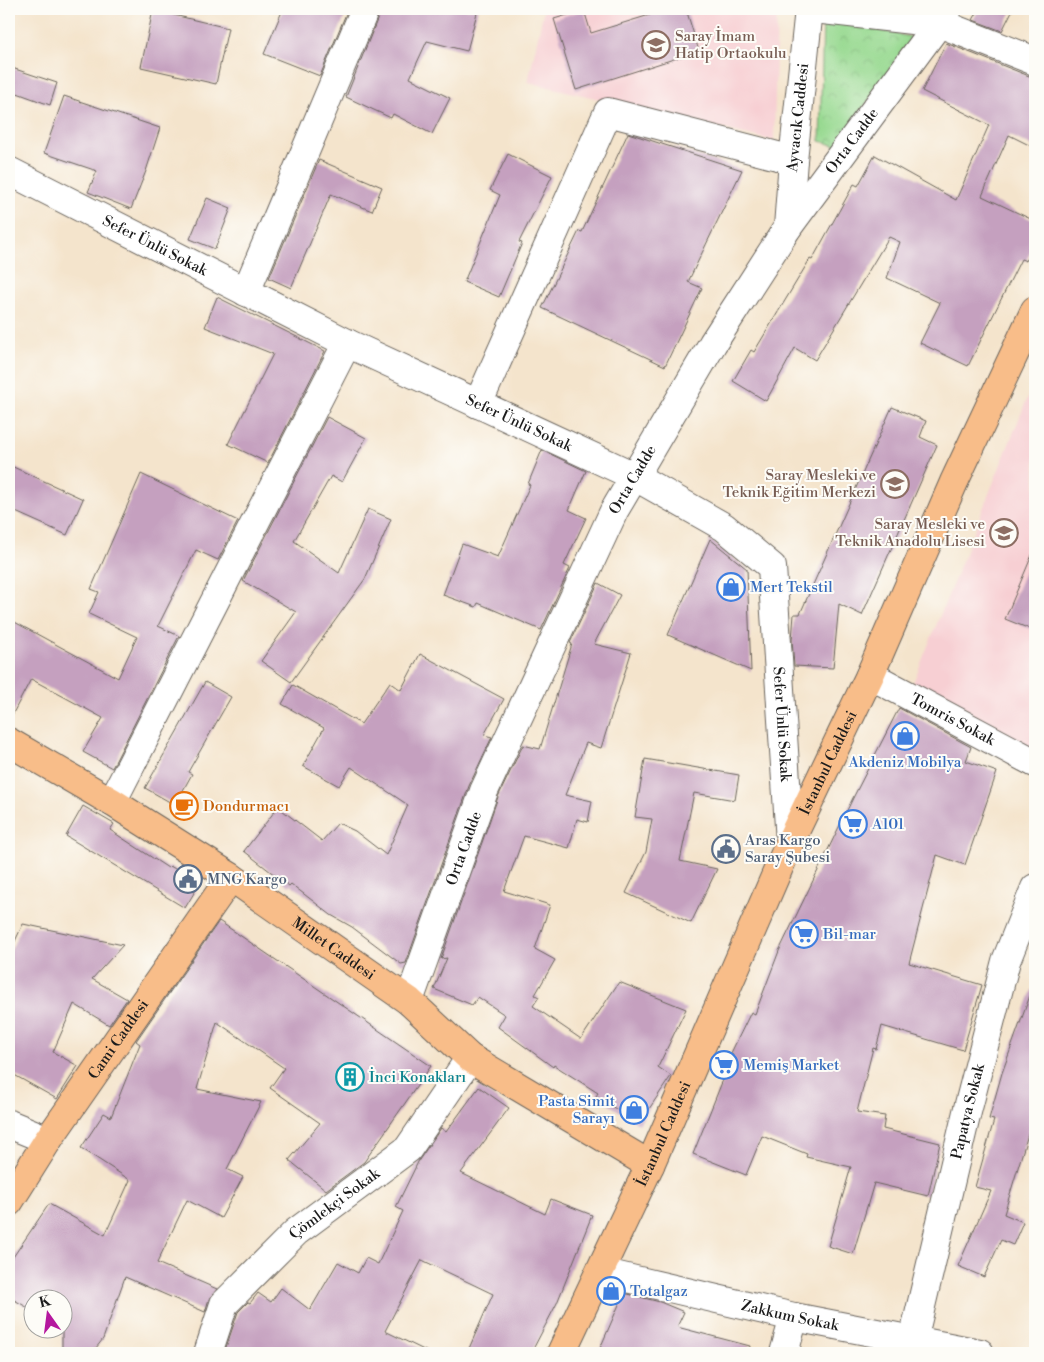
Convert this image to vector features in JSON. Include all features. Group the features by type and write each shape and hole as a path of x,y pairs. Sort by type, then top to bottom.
{"main road":[{"name":"İstanbul Caddesi","path":"561,1353 650,1165 790,842 870,675 954,482 1035,310"},
{"name":"Millet Caddesi","path":"9,742 112,802 231,877 408,1001 470,1058 650,1165"},
{"name":"Cami Caddesi","path":"9,1202 48,1140 231,877"}],"street":[{"path":"246,292 365,9"},
{"name":"Ayvacık Caddesi","path":"788,227 809,9"},
{"path":"814,9 943,16 1035,61"},
{"name":"Orta Cadde","path":"408,1001 484,791 614,511 713,343 788,227 943,16"},
{"path":"478,404 608,112 793,160"},
{"name":"Sefer Ünlü Sokak","path":"9,171 347,343 634,476 724,528 772,566 790,842"},
{"path":"112,802 347,343"},
{"name":"Tomris Sokak","path":"870,675 1035,763"},
{"name":"Papatya Sokak","path":"913,1340 967,1112 1006,961 1035,888"},
{"name":"Çömlekçi Sokak","path":"208,1353 224,1304 296,1232 408,1148 470,1058"},
{"path":"9,1124 48,1140"},
{"name":"Zakkum Sokak","path":"601,1272 794,1317 913,1340 949,1351 980,1353"},
{"path":"784,1353 794,1317"}],"shaded area":[{"name":"Saray İmam Hatip Ortaokulu","path":"544,9 777,9 774,141 528,82"},
{"name":"Saray Mesleki ve Teknik Anadolu Lisesi","path":"1035,379 1035,751 911,688"}],"green space":[{"path":"823,20 912,37 837,146 820,141"}],"building":[{"path":"283,9 348,9 320,76 264,54"},
{"path":"380,9 478,9 467,51 427,41 410,78 450,98 432,134 393,114 391,118 346,97"},
{"path":"669,9 686,9 699,51 576,90 554,19 584,10 591,33"},
{"path":"979,9 1013,9 1002,31 973,20"},
{"path":"153,10 228,28 216,84 141,67"},
{"path":"946,43 1029,76 1035,76 1035,148 1009,135 982,196 1035,221 1035,243 1026,261 1021,259 968,366 920,343 940,303 887,278 900,242 889,237 815,360 795,348 766,401 733,381 751,350 754,352 810,259 812,260 854,184 858,186 875,155 956,200 989,125 922,91"},
{"path":"9,67 57,83 50,105 9,90"},
{"path":"64,96 160,128 131,209 88,192 97,171 44,153"},
{"path":"628,133 742,170 688,282 702,288 665,366 542,308 579,231 582,232"},
{"path":"508,154 552,176 519,242 522,243 499,297 464,282 500,195 490,190"},
{"path":"319,160 382,187 372,211 331,194 291,288 269,278"},
{"path":"207,198 231,208 215,249 190,239"},
{"path":"217,297 325,351 268,463 228,444 273,354 205,327"},
{"path":"892,407 926,421 920,437 937,445 862,615 839,604 833,668 794,666 792,640 794,614 800,614"},
{"path":"327,417 366,438 342,482 331,476 294,541 339,573 368,509 391,519 365,579 291,682 261,661 296,612 243,581"},
{"path":"542,450 586,471 569,510 586,518 564,565 570,568 541,630 478,603 476,607 443,595 462,544 498,557 530,485 528,484"},
{"path":"9,465 83,499 67,535 9,509"},
{"path":"141,474 238,521 218,560 196,550 158,626 179,636 112,768 83,752 103,718 31,679 9,721 9,619 118,678 137,637 89,614 99,592 91,589"},
{"path":"710,539 747,569 751,671 668,635"},
{"path":"1035,548 1035,631 1005,619"},
{"path":"598,583 620,595 594,644 631,653 601,748 586,743 565,795 592,801 588,822 577,819 569,848 524,836 504,891 550,905 535,949 555,960 535,995 539,997 533,1006 581,1039 619,982 686,1009 658,1067 671,1076 639,1124 596,1096 598,1093 554,1065 553,1067 498,1027 505,1015 478,997 472,1005 434,989 447,958 441,959 498,797 523,745 540,749 572,644 570,643"},
{"path":"420,654 504,699 484,735 492,737 469,786 406,963 401,964 352,927 331,915 291,884 289,886 244,851 278,807 322,841 338,823 355,831 386,855 408,805 351,767 339,786 303,766 324,728 282,704 293,685 361,724 390,682 401,690"},
{"path":"205,682 231,697 188,772 192,774 175,805 145,788"},
{"path":"899,708 971,747 966,761 997,772 965,865 937,855 909,963 982,985 963,1050 882,1026 876,1049 873,1048 857,1112 885,1116 883,1129 940,1143 928,1196 874,1183 853,1254 828,1246 851,1167 806,1157 807,1154 762,1136 746,1175 693,1154 733,1055 731,1053 751,1012 755,1014 779,951"},
{"path":"645,759 739,775 735,800 694,793 680,861 717,869 691,923 626,893 646,852 652,819 635,817"},
{"path":"83,806 114,824 110,830 168,868 170,866 200,883 185,908 66,836"},
{"path":"219,921 431,1066 364,1162 326,1190 289,1160 320,1123 270,1088 284,1068 217,1022 197,1089 261,1102 227,1169 243,1177 221,1218 187,1200 157,1263 217,1289 209,1299 205,1312 125,1277 103,1339 92,1353 62,1353 62,1340 72,1340 72,1290 22,1290 22,1304 9,1297 9,1263 49,1204 105,1235 130,1180 81,1148 104,1113 111,1117 140,1044 136,1041"},
{"path":"23,924 123,945 92,979 127,999 109,1025 74,1004 53,1052 78,1066 57,1099 9,1072 9,954"},
{"path":"1032,990 1035,990 1035,1132 1029,1131 1004,1214 1023,1222 1013,1245 1001,1240 984,1277 958,1266 991,1191 975,1187 994,1120 989,1119 1002,1073"},
{"path":"479,1087 509,1108 461,1173 545,1214 551,1199 592,1215 557,1303 531,1353 467,1353 493,1294 422,1260 385,1331 430,1353 224,1353 238,1312 248,1302 250,1303 258,1293 271,1302 281,1288 310,1310 338,1262 358,1273 366,1258 378,1264 403,1211 396,1207 419,1160 441,1128 446,1132"},
{"path":"624,1293 660,1302 684,1312 677,1327 750,1346 749,1353 598,1353"}],"place":[{"name":"Saray İmam Hatip Ortaokulu","path":"656,45"},
{"name":"Saray Mesleki ve Teknik Eğitim Merkezi","path":"895,484"},
{"name":"Saray Mesleki ve Teknik Anadolu Lisesi","path":"1004,533"},
{"name":"Mert Tekstil","path":"731,587"},
{"name":"Akdeniz Mobilya","path":"905,736"},
{"name":"Dondurmacı","path":"184,806"},
{"name":"A101","path":"853,824"},
{"name":"Aras Kargo Saray Şubesi","path":"726,849"},
{"name":"MNG Kargo","path":"188,879"},
{"name":"Bil-mar","path":"804,934"},
{"name":"Memiş Market","path":"724,1065"},
{"name":"İnci Konakları","path":"350,1077"},
{"name":"Pasta Simit Sarayı","path":"634,1110"},
{"name":"Totalgaz","path":"611,1291"}]}
